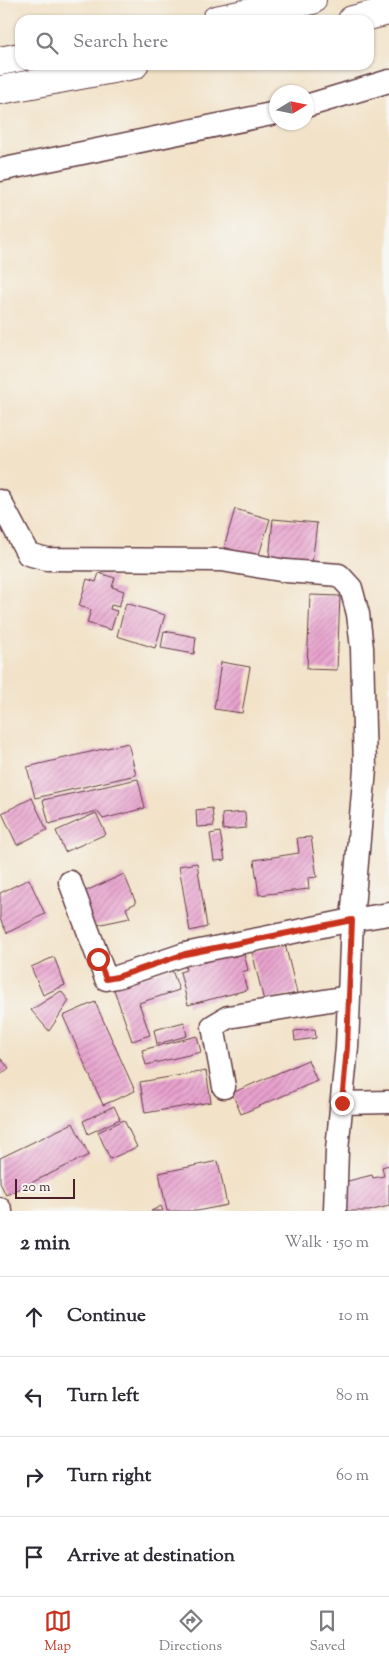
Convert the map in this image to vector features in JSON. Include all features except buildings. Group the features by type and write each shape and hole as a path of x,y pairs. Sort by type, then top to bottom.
{"highway":[{"path":"240,15 312,0"},
{"path":"373,15 389,11"},
{"path":"0,61 15,58"},
{"path":"0,90 107,70"}],"street":[{"path":"314,104 389,82"},
{"path":"0,170 269,114"},
{"path":"0,501 28,554 47,560 222,560 286,571 339,575 351,588 358,614 362,648 365,768 352,920 347,1047 337,1150 335,1211"},
{"path":"70,882 106,979 185,954 389,914"},
{"path":"224,1087 212,1026 228,1017 348,997"},
{"path":"342,1103 389,1102"}],"route":[{"path":"98,959 106,979 185,954 352,920 347,1047 342,1103"}]}
